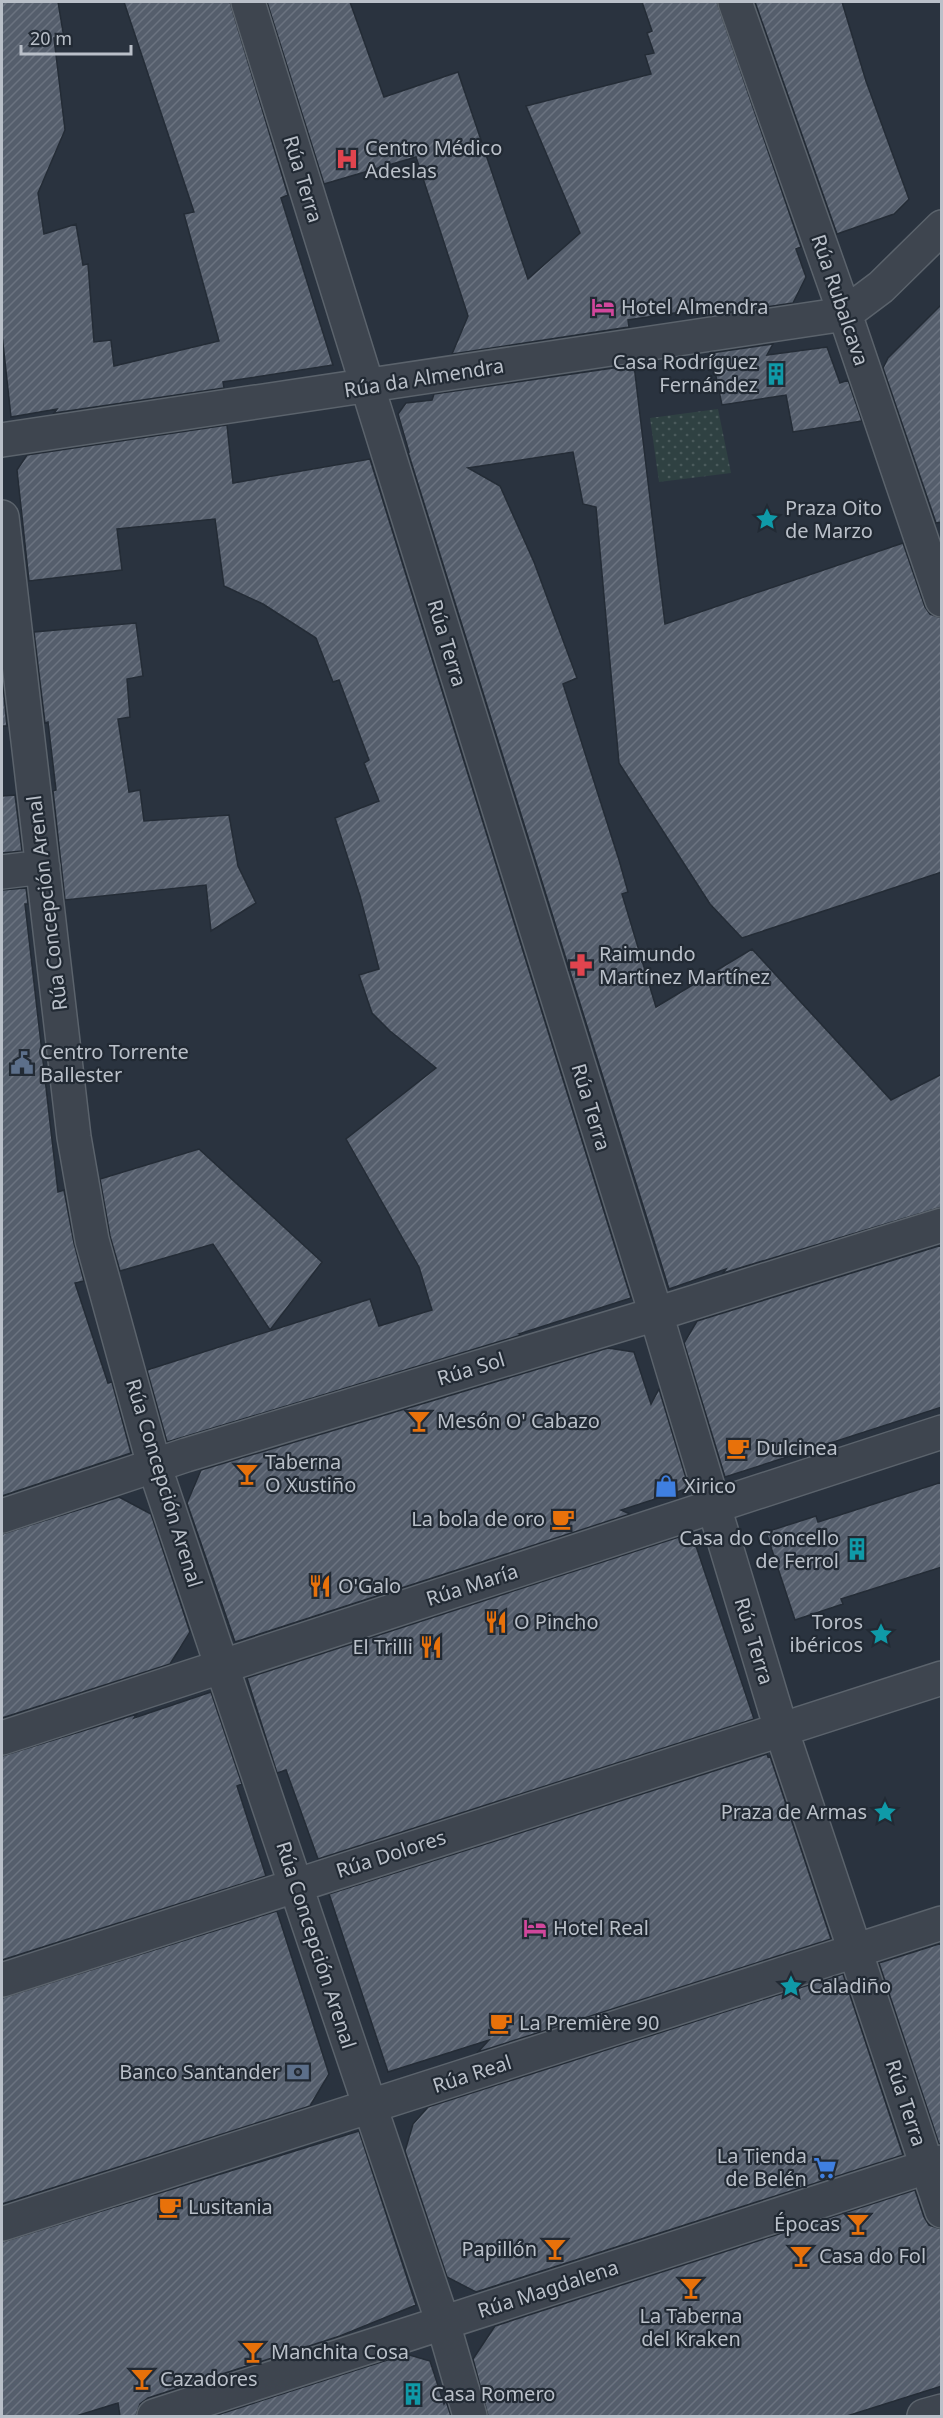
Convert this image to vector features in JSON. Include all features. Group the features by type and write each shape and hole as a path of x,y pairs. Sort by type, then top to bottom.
{"street":[{"name":"Rúa Terra","path":"248,2 656,1314 781,1729 855,1951 934,2165 942,2211"},
{"name":"Rúa Rubalcava","path":"735,2 846,315 942,600"},
{"path":"846,315 881,287 942,227"},
{"name":"Rúa da Almendra","path":"2,440 846,315"},
{"name":"Rúa Concepción Arenal","path":"2,517 16,760 43,867 74,1137 92,1240 154,1465 370,2106 442,2323 470,2416"},
{"path":"2,872 43,867"},
{"name":"Rúa Sol","path":"2,1516 154,1465 656,1314 942,1225"},
{"name":"Rúa María","path":"2,1738 942,1432"},
{"name":"Rúa Dolores","path":"2,1980 942,1678"},
{"name":"Rúa Real","path":"2,2224 942,1923"},
{"name":"Rúa Magdalena","path":"154,2416 934,2165"},
{"path":"924,2416 942,2411"}],"shaded area":[{"path":"718,409 731,473 659,482 650,418"}],"building":[{"path":"2,2 58,2 64,38 54,38 65,130 38,193 44,234 76,224 83,265 88,264 94,342 111,340 114,366 219,341 184,214 194,212 124,2 230,2 288,195 281,198 333,365 223,382 224,388 54,413 57,409 11,417 2,334"},
{"path":"267,2 350,2 384,97 458,72 528,279 580,233 526,106 651,74 645,55 654,53 647,33 652,31 642,2 717,2 801,247 796,249 806,277 793,303 703,316 701,309 628,320 629,327 452,354 468,316 416,157 324,184"},
{"path":"755,2 842,2 866,81 909,199 894,214 837,234"},
{"path":"942,304 942,522 936,523 883,368 888,358"},
{"name":"Casa Rodríguez Fernández","path":"773,344 767,355 827,347 840,383 848,380 862,421 793,432 786,395 722,405 711,353"},
{"path":"634,365 665,624 903,543 925,607 930,614 942,618 942,872 742,938 710,904 619,763 596,507 583,504 573,452 468,468 500,486 534,562 577,678 563,684 619,860 628,892 622,894 656,1007 752,949 891,1100 942,1074 942,1207 723,1273 726,1269 669,1289 398,414 406,403 432,400 434,394"},
{"path":"227,425 233,483 370,459 631,1298 519,1334 521,1335 167,1442 147,1370 370,1299 379,1326 432,1310 419,1267 346,1139 436,1068 390,1031 372,1013 359,975 379,969 360,896 335,818 379,801 364,763 369,760 339,680 333,682 316,638 263,604 224,586 215,519 117,529 122,570 29,581 17,470 27,455"},
{"path":"136,623 143,676 127,679 130,717 118,719 129,792 140,790 144,821 229,815 238,866 256,903 211,931 206,885 65,900 53,791 56,790 34,632"},
{"path":"2,675 7,726 2,726"},
{"path":"15,795 22,851 2,853 2,796"},
{"path":"26,888 28,904 25,904 58,1192 64,1190 84,1281 75,1283 108,1383 112,1382 131,1453 2,1496 2,890"},
{"path":"199,1149 322,1262 270,1330 213,1244 120,1271 110,1236 100,1179"},
{"path":"942,1245 942,1407 725,1477 684,1343 697,1321"},
{"path":"608,1348 634,1352 651,1404 659,1389 689,1488 621,1510 630,1514 235,1642 187,1503 201,1470"},
{"name":"Casa do Concello de Ferrol","path":"942,1482 942,1567 841,1599 843,1604 795,1620 766,1532 816,1516 818,1522"},
{"path":"119,1497 151,1514 190,1632 170,1664 2,1718 2,1534"},
{"path":"679,1537 696,1546 754,1719 318,1859 286,1770 277,1773 247,1678"},
{"path":"211,1692 242,1784 237,1786 266,1876 2,1960 2,1756 137,1714 134,1718"},
{"path":"767,1754 768,1757 770,1756 831,1939 478,2052 489,2040 388,2072 329,1894"},
{"path":"277,1911 329,2074 310,2106 2,2204 2,1998"},
{"path":"942,1943 942,2144 939,2144 879,1963"},
{"path":"843,1974 903,2155 476,2292 447,2277 405,2151 413,2124 428,2107"},
{"path":"359,2131 416,2305 340,2336 148,2398 140,2404 136,2416 120,2416 118,2403 76,2416 2,2416 2,2242"},
{"path":"915,2190 929,2225 942,2229 942,2386 847,2416 488,2416 473,2359 495,2326"},
{"path":"406,2354 430,2361 444,2404 446,2401 451,2416 214,2416"}],"place":[{"name":"Centro Médico Adeslas","path":"347,159"},
{"name":"Hotel Almendra","path":"603,307"},
{"name":"Casa Rodríguez Fernández","path":"776,374"},
{"name":"Praza Oito de Marzo","path":"767,519"},
{"name":"Raimundo Martínez Martínez","path":"581,965"},
{"name":"Centro Torrente Ballester","path":"22,1063"},
{"name":"Mesón O' Cabazo","path":"419,1421"},
{"name":"Dulcinea","path":"738,1448"},
{"name":"Taberna O Xustiño","path":"247,1474"},
{"name":"Xirico","path":"666,1486"},
{"name":"La bola de oro","path":"563,1519"},
{"name":"Casa do Concello de Ferrol","path":"857,1549"},
{"name":"O'Galo","path":"320,1586"},
{"name":"O Pincho","path":"496,1622"},
{"name":"Toros ibéricos","path":"881,1634"},
{"name":"El Trilli","path":"431,1647"},
{"name":"Praza de Armas","path":"885,1812"},
{"name":"Hotel Real","path":"535,1928"},
{"name":"Caladiño","path":"791,1986"},
{"name":"La Première 90","path":"501,2023"},
{"name":"Banco Santander","path":"298,2072"},
{"name":"La Tienda de Belén","path":"825,2168"},
{"name":"Lusitania","path":"170,2207"},
{"name":"Épocas","path":"858,2224"},
{"name":"Papillón","path":"555,2249"},
{"name":"Casa do Fol","path":"801,2256"},
{"name":"La Taberna del Kraken","path":"691,2288"},
{"name":"Manchita Cosa","path":"253,2352"},
{"name":"Cazadores","path":"142,2379"},
{"name":"Casa Romero","path":"413,2394"}]}
